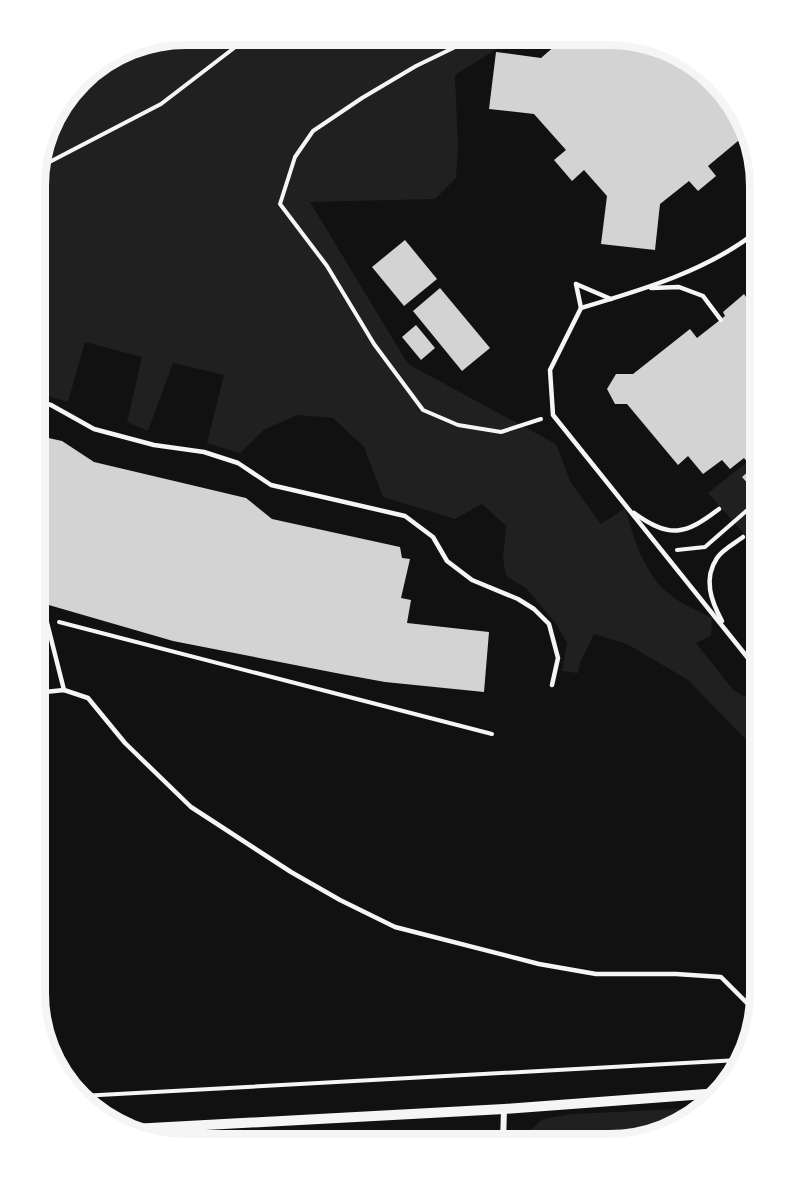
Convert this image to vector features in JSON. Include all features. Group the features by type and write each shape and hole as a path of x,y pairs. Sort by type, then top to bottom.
{"street":[{"path":"147,1128 504,1109 708,1094"},
{"path":"503,1134 504,1109"},
{"path":"194,1125 194,1134"}],"lane":[{"path":"581,308 648,288 736,248 750,237"},
{"path":"611,299 576,284 581,308 550,370 553,415 750,661"},
{"path":"648,288 680,287 703,296 721,320"},
{"path":"45,404 94,429 154,445 204,452 238,463 271,485 405,516 433,537 447,561 471,580 518,599 534,609 549,624 558,658 552,684"},
{"path":"629,509 647,523 667,531 684,530 703,522 719,509"},
{"path":"727,632 712,603 708,580 717,558 743,537"},
{"path":"45,615 64,690"},
{"path":"45,692 64,690 88,698 125,743 191,807 291,872 349,905 395,927 539,964 596,974 676,974 721,977 749,1006"}],"path":[{"path":"47,163 161,104 238,45"},
{"path":"459,45 416,66 313,131 295,157 280,204 327,266 374,344 423,410 459,425 501,432 553,415"},
{"path":"705,547 750,508"},
{"path":"46,619 492,734"},
{"path":"89,1096 733,1060"}],"shaded area":[{"path":"503,45 455,75 458,147 456,178 435,199 310,202 408,364 556,444 571,483 601,524 625,508 640,553 659,585 680,601 712,618 711,636 696,643 734,691 750,699 750,744 688,680 627,644 594,634 580,663 578,673 562,671 567,643 557,625 526,588 506,576 503,559 506,526 482,504 455,519 383,497 364,447 333,418 298,415 265,429 240,453 207,443 224,375 173,363 148,431 127,422 142,357 85,342 68,402 45,395 46,168 52,141 60,124 74,100 93,80 115,64 132,56 168,46"},
{"path":"747,462 750,470 742,477 750,487 750,540 708,493"},
{"path":"690,1108 654,1127 627,1133 529,1131 543,1119 573,1114"}],"building":[{"path":"556,45 627,46 645,50 680,64 695,74 721,100 731,116 741,138 708,166 716,176 698,191 689,181 660,204 655,250 601,244 607,196 584,170 572,181 554,160 566,150 534,114 489,109 496,52 541,58"},
{"path":"405,240 437,279 404,306 372,267"},
{"path":"440,288 490,348 462,371 413,311"},
{"path":"744,294 749,301 750,466 744,458 730,469 722,460 703,474 688,456 678,465 627,404 615,404 607,389 616,374 633,374 690,329 697,338 725,316 723,312"},
{"path":"416,325 435,348 421,360 402,337"},
{"path":"45,437 62,441 94,462 246,498 272,519 400,547 402,558 410,559 401,598 411,600 407,623 489,632 484,692 385,682 173,641 45,604"},
{"path":"750,470 750,486 742,477"}]}
